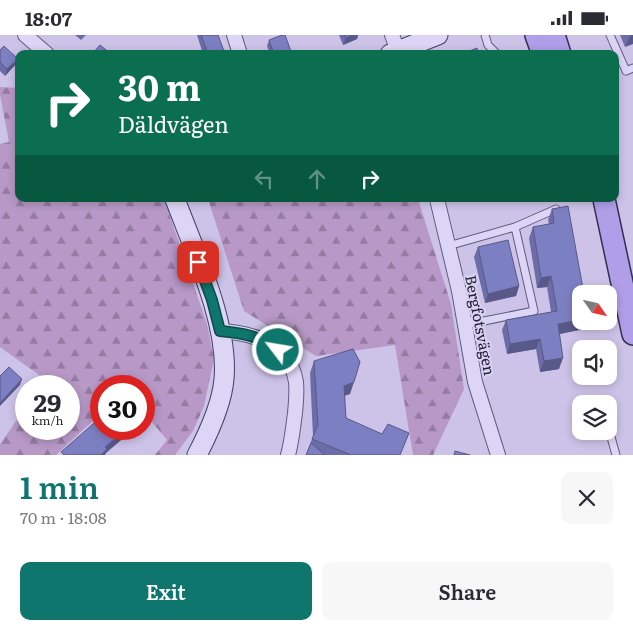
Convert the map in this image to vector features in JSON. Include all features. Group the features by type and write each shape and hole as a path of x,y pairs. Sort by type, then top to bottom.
{"main road":[{"path":"536,35 542,50"},
{"path":"554,35 559,50"},
{"path":"593,202 623,291"},
{"path":"605,202 633,334"}],"street":[{"path":"25,35 42,50"},
{"path":"234,35 239,50"},
{"path":"394,48 427,37"},
{"path":"175,202 212,300 223,351 224,381 213,419 197,455"},
{"name":"Bergfotsvägen","path":"438,202 459,291 475,382 498,455"},
{"path":"220,331 242,333 268,342 278,350 290,366 296,384 294,427 288,455"}],"lane":[{"path":"484,35 488,45 493,50"},
{"path":"610,35 617,50"},
{"path":"619,55 626,71 633,68"},
{"path":"448,246 515,227 556,209"},
{"path":"464,325 534,311 515,227"},
{"path":"612,440 616,455"}],"green space":[{"path":"0,87 15,88 15,202 165,202 207,324 214,359 204,406 193,431 175,455 155,455 167,440 155,426 155,375 90,375 90,423 80,433 80,375 39,375 0,347 0,144 9,142"},
{"path":"209,202 419,202 451,304 464,389 433,455 413,455 395,345 316,356 244,311"},
{"path":"15,423 15,440 72,440 56,455 0,455 0,444"}],"building":[{"path":"201,35 218,35 224,50 207,50"},
{"path":"285,35 291,50 273,50 269,40"},
{"path":"100,45 106,50 96,50"},
{"path":"4,46 15,56 15,62 7,69 0,62 0,50"},
{"path":"568,206 582,285 572,285 572,322 558,324 563,358 544,361 540,339 510,344 506,320 557,311 551,276 541,278 533,227 554,223 552,209"},
{"path":"508,240 519,286 488,294 478,247"},
{"path":"353,349 360,362 354,382 344,386 346,418 382,434 388,424 409,433 400,455 351,455 312,439 318,425 314,361"},
{"path":"9,367 18,375 15,375 15,387 0,403 0,376"},
{"path":"90,427 90,440 114,440 105,447 107,449 101,455 64,455 61,452 75,440 80,440 80,435"},
{"path":"311,443 325,455 306,455"},
{"path":"455,451 470,455 454,455"}],"route":[{"path":"198,262 212,300 220,331 242,333 259,338 278,350"}]}
